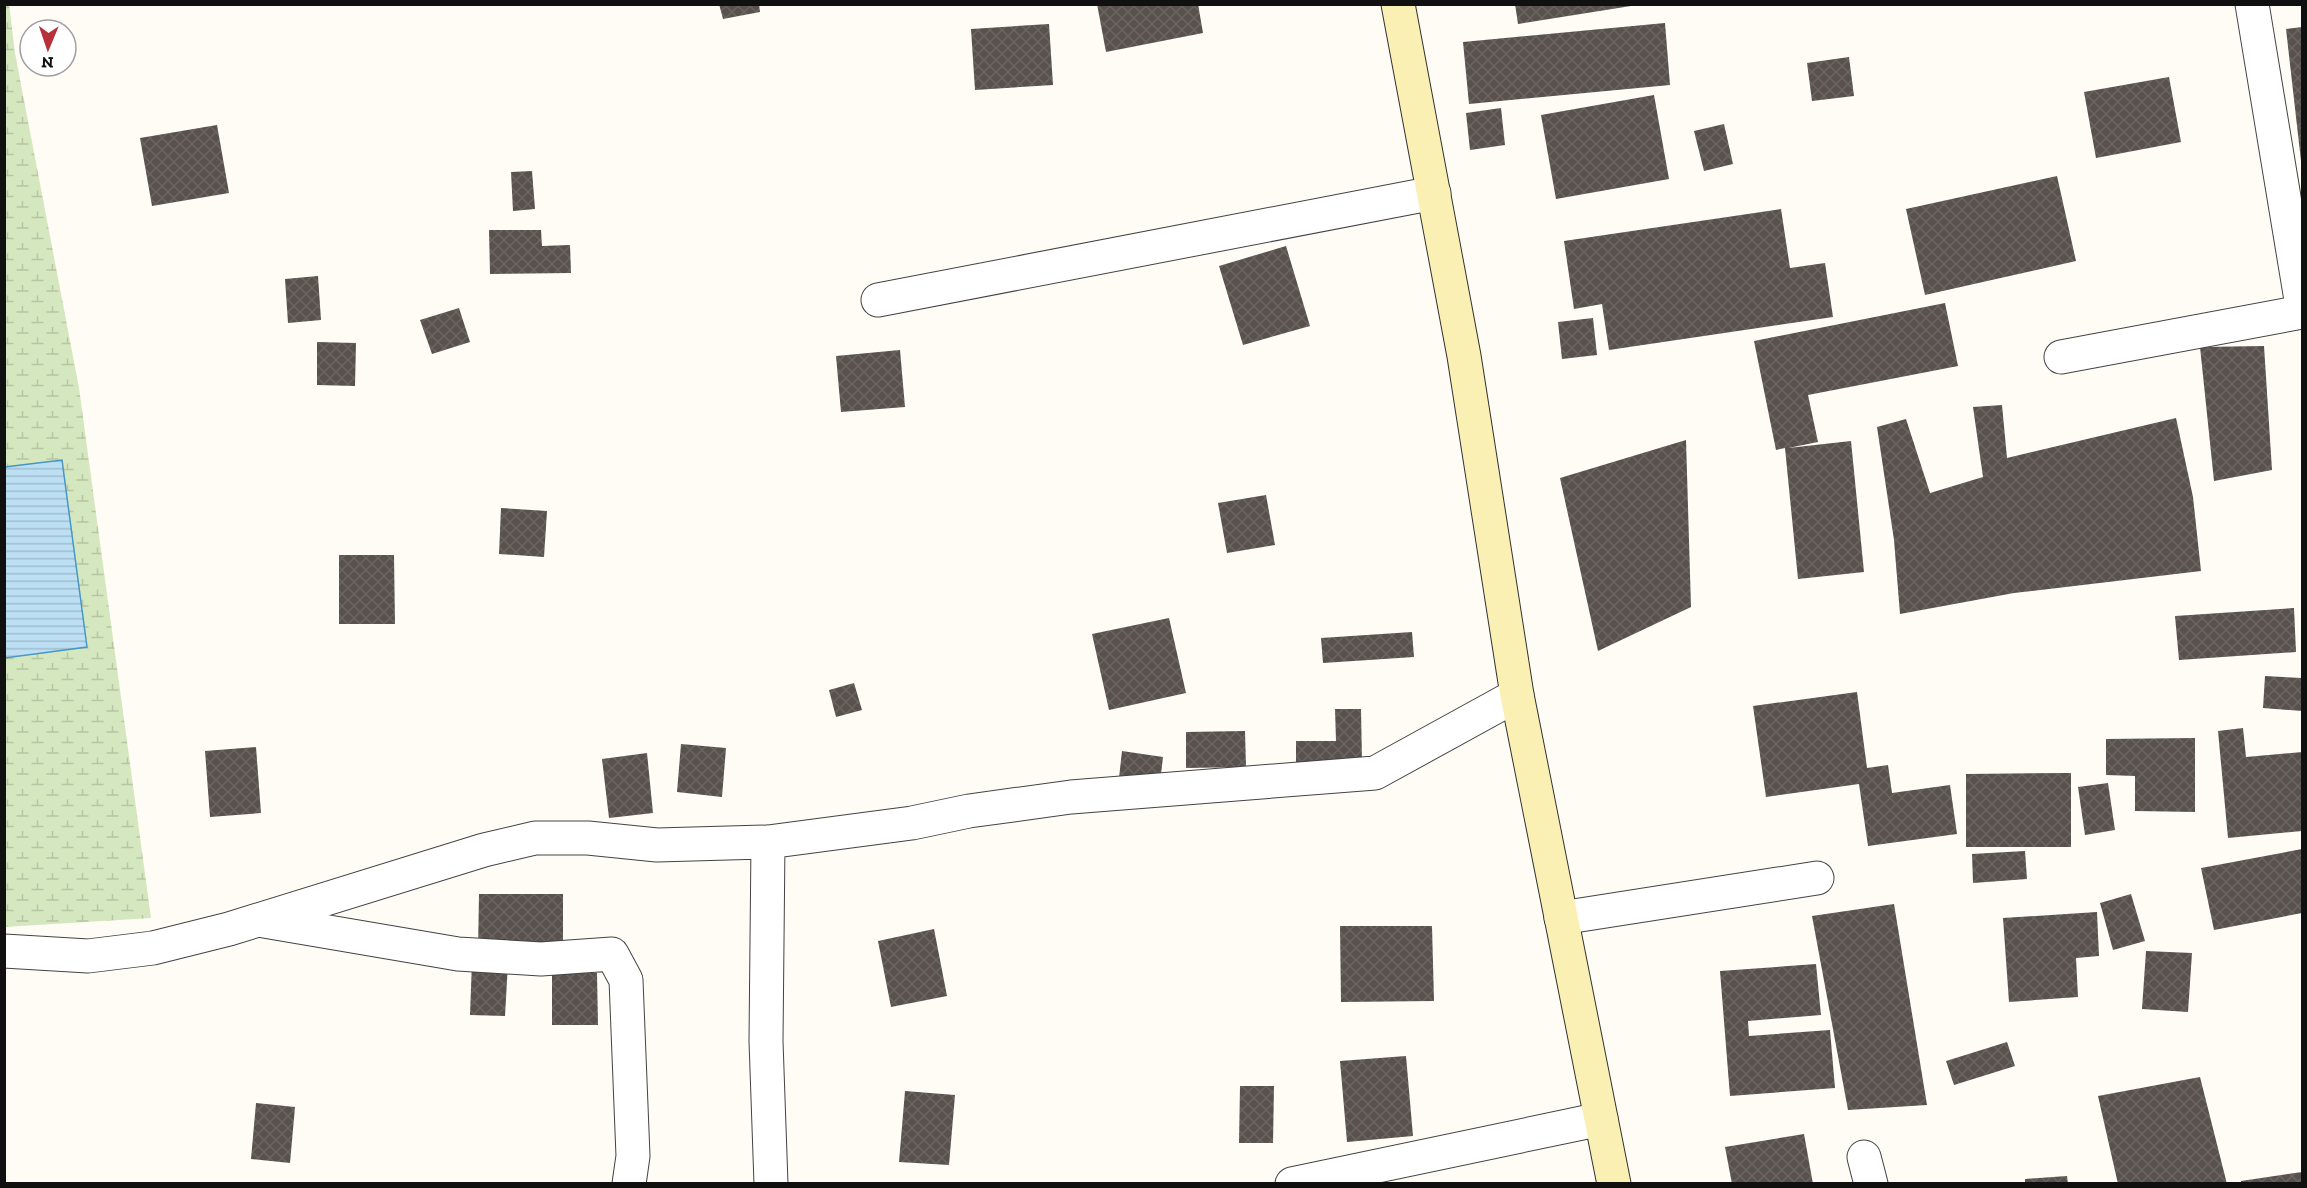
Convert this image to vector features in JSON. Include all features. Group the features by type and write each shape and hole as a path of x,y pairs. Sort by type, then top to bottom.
{"main road":[{"path":"1398,4 1464,356 1517,695 1614,1184"}],"street":[{"path":"2252,4 2302,306"},
{"path":"878,300 1434,193"},
{"path":"2061,357 2302,312"},
{"path":"4,951 88,956 153,948 260,920 484,850 535,838 588,838 657,845 768,842 912,823 969,811 1071,797 1375,773 1517,695"},
{"path":"768,842 766,1041 771,1184"},
{"path":"1561,918 1817,878"},
{"path":"260,920 458,954 542,959 612,954 626,980 633,1156 629,1184"},
{"path":"1292,1184 1601,1119"}],"green space":[{"path":"9,4 18,78 79,388 151,918 5,927 4,5"}],"water":[{"path":"62,460 87,647 5,658 5,467"}],"building":[{"path":"719,4 759,4 760,12 723,19"},
{"path":"1097,4 1198,4 1203,33 1106,52"},
{"path":"1515,4 1630,4 1631,6 1518,24"},
{"path":"1665,23 1670,85 1469,104 1463,42"},
{"path":"1049,24 1053,85 975,90 971,29"},
{"path":"2302,27 2302,161 2301,161 2286,29"},
{"path":"1849,57 1854,96 1812,101 1807,63"},
{"path":"2169,77 2181,142 2096,158 2084,92"},
{"path":"1654,95 1669,179 1556,199 1541,115"},
{"path":"1501,108 1505,145 1470,150 1466,113"},
{"path":"1724,124 1733,164 1704,171 1694,131"},
{"path":"217,125 229,193 152,206 140,138"},
{"path":"532,171 535,209 513,211 511,172"},
{"path":"2057,176 2076,261 1925,295 1906,209"},
{"path":"1781,209 1790,268 1825,263 1833,317 1609,350 1602,304 1574,309 1564,241"},
{"path":"489,230 541,230 542,246 570,245 571,273 490,274"},
{"path":"1286,246 1310,326 1243,345 1219,266"},
{"path":"318,276 321,320 288,323 285,279"},
{"path":"1945,303 1958,366 1808,395 1818,442 1788,448 1851,441 1864,572 1798,579 1785,448 1776,450 1754,341"},
{"path":"459,308 470,342 432,354 420,320"},
{"path":"1593,318 1597,355 1562,359 1558,322"},
{"path":"317,342 356,343 355,386 317,385"},
{"path":"2264,346 2272,470 2214,481 2200,347"},
{"path":"900,350 905,407 841,412 836,356"},
{"path":"2002,405 2007,458 2176,418 2193,497 2201,571 2014,593 1900,614 1894,540 1877,427 1906,419 1930,493 1983,477 1973,407"},
{"path":"1686,440 1691,607 1598,651 1560,478"},
{"path":"1266,495 1275,545 1227,553 1218,503"},
{"path":"501,508 547,511 544,557 499,554"},
{"path":"339,555 394,555 395,624 339,624"},
{"path":"2294,608 2296,652 2179,660 2175,616"},
{"path":"1169,618 1186,693 1109,710 1092,634"},
{"path":"1412,632 1414,657 1323,663 1321,638"},
{"path":"2265,676 2302,678 2302,711 2263,708"},
{"path":"854,683 862,710 836,717 829,690"},
{"path":"1857,692 1867,768 1888,765 1892,793 1950,785 1957,834 1868,846 1859,784 1766,797 1753,706"},
{"path":"1335,709 1361,709 1362,763 1296,763 1296,741 1336,741"},
{"path":"2243,728 2246,757 2302,752 2302,831 2228,838 2218,731"},
{"path":"1245,731 1246,767 1186,768 1186,732"},
{"path":"2195,738 2195,812 2135,811 2135,776 2106,775 2106,739"},
{"path":"681,744 726,748 722,797 677,792"},
{"path":"256,747 261,813 210,817 205,751"},
{"path":"1122,751 1163,757 1160,783 1119,778"},
{"path":"647,753 653,813 609,818 602,759"},
{"path":"2071,773 2071,847 1966,847 1966,774"},
{"path":"2108,783 2115,830 2085,835 2078,787"},
{"path":"2302,849 2302,913 2214,930 2201,868"},
{"path":"2025,851 2027,879 1973,883 1972,854"},
{"path":"479,894 563,894 563,951 478,951"},
{"path":"2131,894 2145,941 2113,950 2100,903"},
{"path":"1894,904 1927,1105 1848,1110 1812,916"},
{"path":"2097,912 2099,956 2076,958 2078,997 2009,1002 2003,918"},
{"path":"1340,926 1432,926 1434,1001 1341,1002"},
{"path":"934,929 947,996 891,1007 878,941"},
{"path":"2146,951 2192,953 2188,1012 2142,1009"},
{"path":"472,961 508,963 505,1016 470,1015"},
{"path":"1816,964 1821,1015 1748,1021 1749,1036 1830,1030 1835,1088 1730,1096 1720,971"},
{"path":"552,973 597,973 598,1025 552,1025"},
{"path":"2007,1042 2015,1066 1954,1085 1946,1061"},
{"path":"1406,1056 1413,1136 1347,1142 1340,1061"},
{"path":"2200,1077 2227,1184 2118,1184 2098,1096"},
{"path":"1240,1086 1274,1086 1273,1143 1239,1143"},
{"path":"905,1091 955,1095 949,1165 899,1162"},
{"path":"256,1103 295,1107 290,1163 251,1159"},
{"path":"1804,1134 1813,1184 1732,1184 1725,1147"},
{"path":"2302,1172 2302,1184 2241,1184 2241,1181"},
{"path":"2067,1176 2068,1184 2025,1184 2025,1179"}]}
